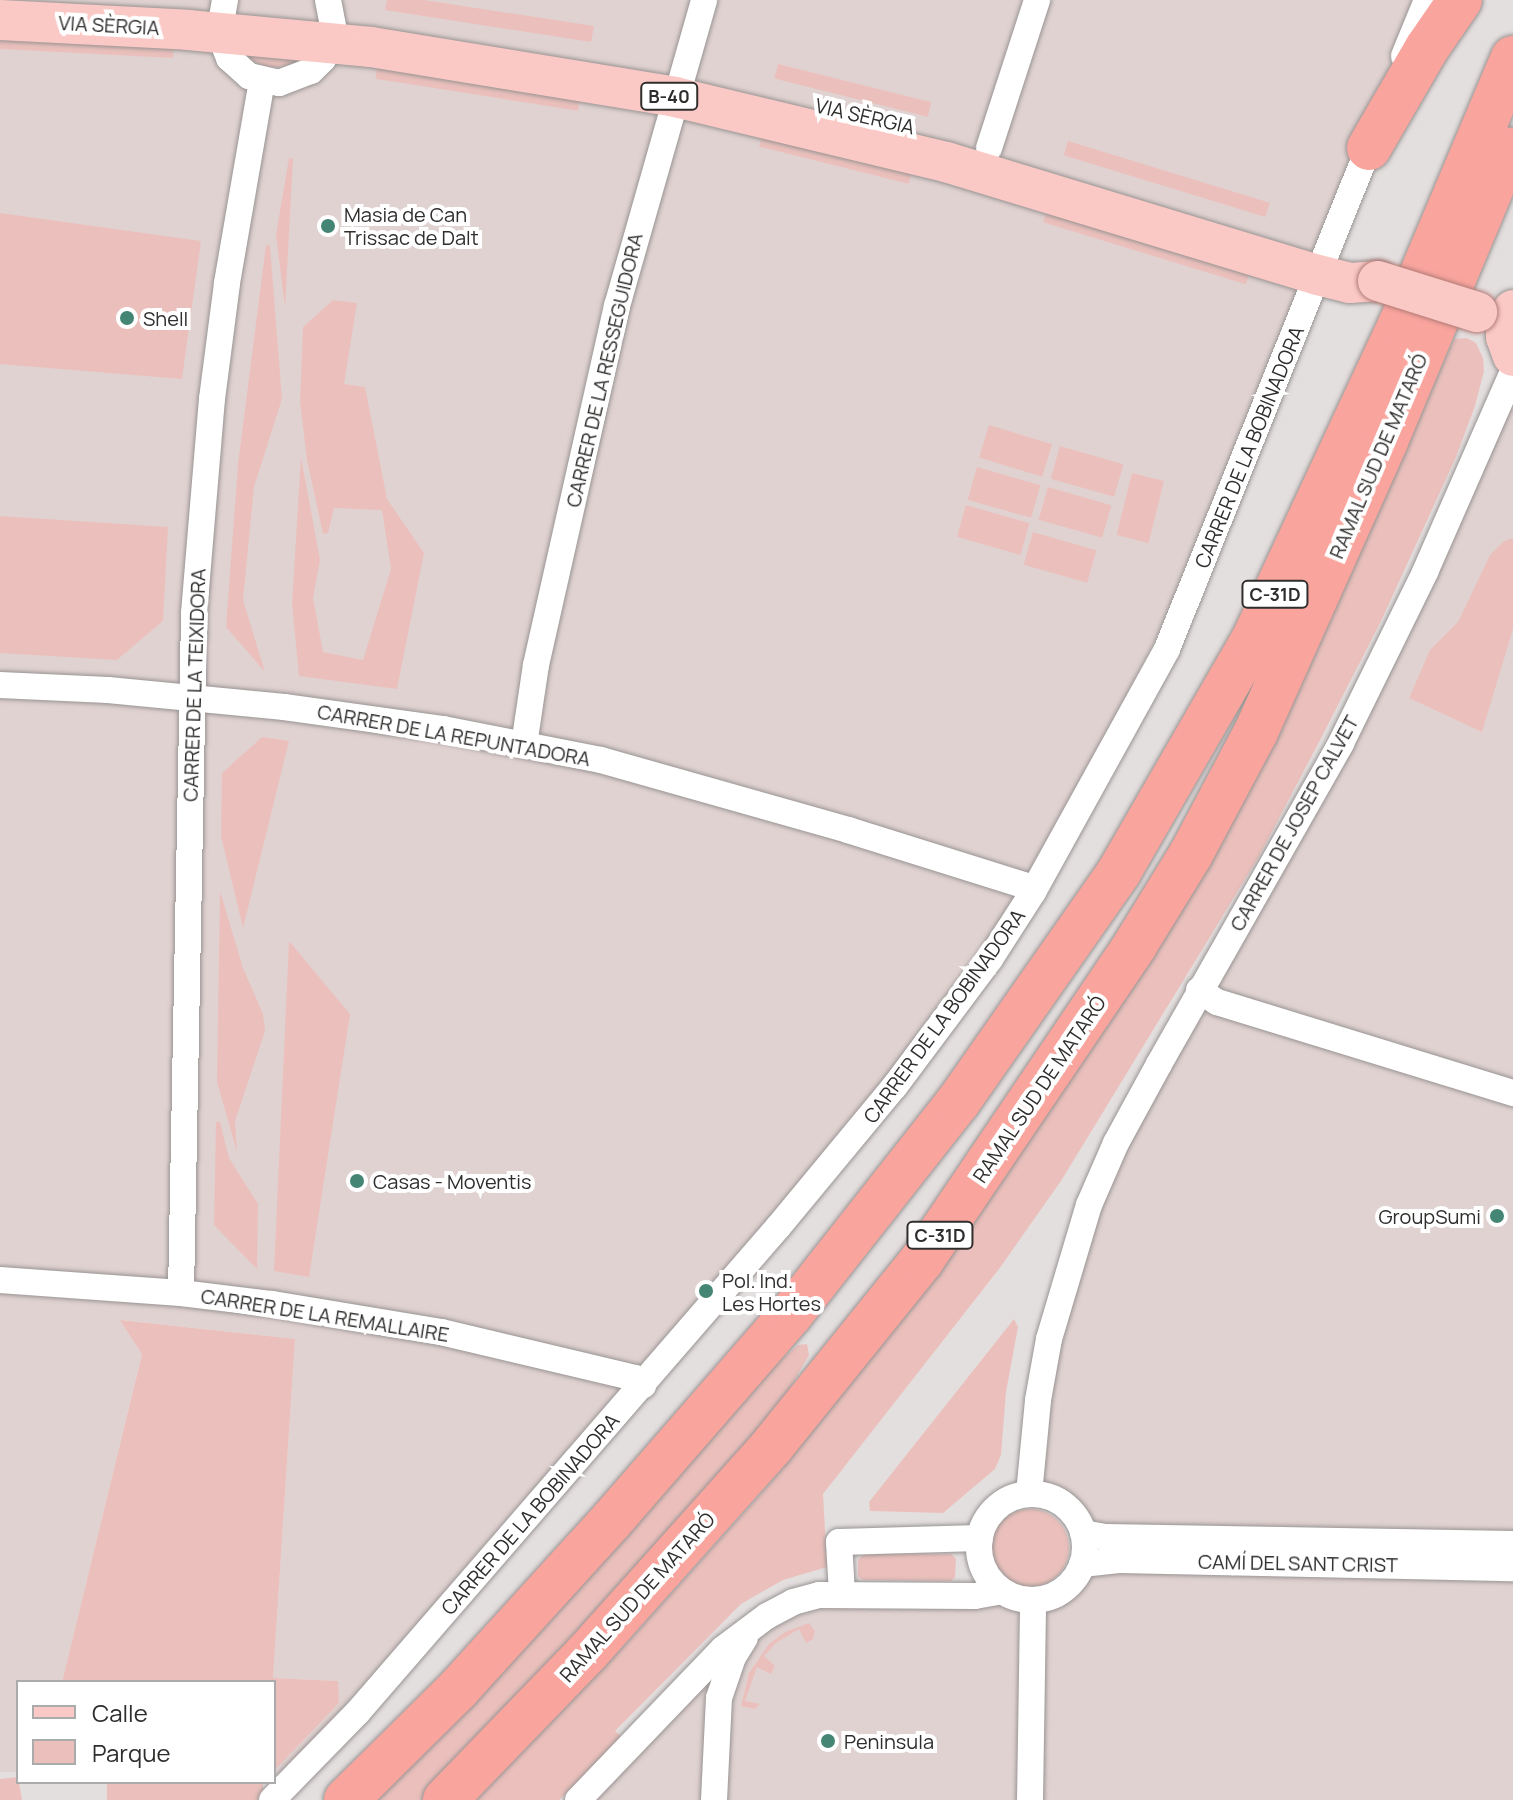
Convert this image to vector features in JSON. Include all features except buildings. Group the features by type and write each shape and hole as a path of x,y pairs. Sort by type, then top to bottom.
{"highway":[{"path":"1369,148 1427,48 1460,0"},
{"name":"RAMAL SUD DE MATARÓ","path":"346,1800 459,1688 611,1521 791,1314 958,1102 1030,1004 1130,852 1253,640 1400,325 1513,58"},
{"name":"RAMAL SUD DE MATARÓ","path":"445,1800 599,1641 772,1446 922,1260 1086,1020 1191,854 1256,732 1513,136"}],"main road":[{"name":"VIA SÈRGIA","path":"113,0 222,13 331,21 482,63 678,86 989,148 1502,325"},
{"name":"VIA SÈRGIA","path":"0,20 222,13"},
{"name":"VIA SÈRGIA","path":"678,86 1322,263"}],"street":[{"name":"CARRER DE LA RESSEGUIDORA","path":"524,745 536,665 617,306 704,0"},
{"path":"989,148 1037,0"},
{"name":"CARRER DE LA BOBINADORA","path":"272,1800 357,1713 643,1385 895,1086 990,959 1033,892 1167,649 1427,0"},
{"path":"222,13 222,46 238,69 262,81 279,83 304,75 323,59 331,21"},
{"name":"CARRER DE LA TEIXIDORA","path":"181,1293 191,697 212,399 227,283 262,81"},
{"name":"CARRER DE JOSEP CALVET","path":"1029,1494 1038,1400 1068,1270 1089,1205 1116,1143 1199,990 1293,834 1341,743 1425,572 1513,372"},
{"name":"CARRER DE LA REPUNTADORA","path":"0,685 191,697 443,729 601,760 848,830 1023,885 1033,892"},
{"path":"1199,990 1217,1002 1513,1093"},
{"name":"CARRER DE LA REMALLAIRE","path":"0,1280 181,1293 441,1332 635,1378 643,1385"},
{"path":"578,1800 713,1658 767,1616 793,1602 819,1595 975,1596 1002,1591 1033,1600 1067,1588 1082,1564 1083,1533 1070,1510 1060,1502 1029,1494 1003,1503 992,1513 980,1538 983,1568 1002,1591"},
{"name":"CAMÍ DEL SANT CRIST","path":"1083,1533 1106,1537 1513,1544"},
{"path":"842,1594 839,1542 980,1538"},
{"name":"CAMÍ DEL SANT CRIST","path":"1082,1564 1119,1560 1513,1568"},
{"path":"1030,1800 1033,1600"},
{"path":"714,1800 716,1727 725,1677 749,1631"},
{"path":"645,1733 694,1698 710,1708 716,1727"}],"shaded area":[{"path":"0,0 1448,0 1152,646 1030,883 879,1098 383,1672 276,1780 276,1769 339,1703 337,1681 273,1678 295,1339 122,1320 142,1353 62,1680 16,1680 16,1772 0,1772"},
{"path":"1513,372 1513,1800 578,1800 793,1602 1002,1591 1033,1600 1059,1593 1073,1580 1085,1552 1079,1521 1060,1502 1029,1494 1089,1205 1293,834"}],"green space":[{"path":"387,0 424,0 594,26 591,42 385,10"},
{"path":"0,34 174,43 173,58 0,49"},
{"path":"241,50 306,56 291,65 268,68 249,59"},
{"path":"378,63 580,95 578,111 375,79"},
{"path":"778,64 931,102 928,117 774,79"},
{"path":"763,131 912,168 909,184 759,147"},
{"path":"1068,141 1270,203 1265,217 1064,155"},
{"path":"289,158 293,159 285,307 276,235"},
{"path":"1048,206 1251,268 1246,284 1043,222"},
{"path":"0,213 201,241 182,379 0,364"},
{"path":"266,245 270,246 282,399 254,487 243,600 265,672 226,627 238,464"},
{"path":"333,300 357,303 344,384 365,387 387,499 424,553 397,689 299,676 292,604 301,457 320,560 313,598 323,652 363,660 391,569 382,510 334,508 328,533 323,534 307,460 300,402 303,327"},
{"path":"1467,338 1476,343 1483,358 1484,371 1475,406 1456,457 1381,621 1318,744 1258,858 1061,1181 999,1269 823,1494 827,1567 783,1580 741,1604 615,1731 623,1738 559,1800 476,1800 626,1644 768,1486 925,1290 1274,740 1454,339"},
{"path":"989,425 1052,444 1042,477 979,458"},
{"path":"1060,446 1123,464 1114,497 1051,479"},
{"path":"977,467 1040,485 1031,518 968,500"},
{"path":"1132,473 1164,481 1149,543 1117,535"},
{"path":"1048,487 1111,505 1102,538 1039,520"},
{"path":"966,505 1029,523 1020,555 957,537"},
{"path":"0,516 168,527 163,621 117,660 0,653"},
{"path":"1033,532 1096,550 1087,583 1024,565"},
{"path":"1513,538 1513,629 1482,732 1409,698 1430,650 1458,622 1490,555 1504,541"},
{"path":"262,737 289,741 243,928 221,836 222,773"},
{"path":"220,891 243,968 263,1014 265,1031 235,1121 237,1152 217,1082"},
{"path":"289,941 350,1014 309,1277 274,1271"},
{"path":"216,1122 220,1122 229,1158 258,1204 257,1269 214,1225"},
{"path":"1014,1319 1018,1327 1006,1392 1001,1455 995,1469 943,1513 870,1511 869,1502"},
{"path":"120,1320 295,1339 273,1678 338,1681 339,1703 276,1769 276,1680 62,1680 142,1354"},
{"path":"807,1344 809,1355 760,1440 428,1800 370,1800 781,1360 798,1345"},
{"path":"1030,1509 1045,1512 1058,1520 1066,1533 1069,1548 1066,1563 1058,1576 1045,1584 1030,1587 1015,1584 1002,1576 994,1563 991,1548 994,1533 1002,1520 1015,1512"},
{"path":"865,1553 951,1554 956,1559 955,1577 951,1581 863,1580 858,1577 858,1560"},
{"path":"809,1623 815,1631 813,1639 806,1643 799,1629 776,1643 764,1656 775,1666 771,1674 757,1667 745,1701 760,1704 755,1709 741,1706 749,1673 769,1644 785,1632"},
{"path":"16,1777 22,1800 0,1800 0,1779"},
{"path":"107,1784 263,1784 263,1800 107,1800"}],"place":[{"name":"Masia de Can Trissac de Dalt","path":"328,226"},
{"name":"Shell","path":"127,318"},
{"name":"Casas - Moventis","path":"357,1181"},
{"name":"GroupSumi","path":"1497,1216"},
{"name":"Pol. Ind. Les Hortes","path":"706,1291"},
{"name":"Peninsula","path":"828,1741"}]}
